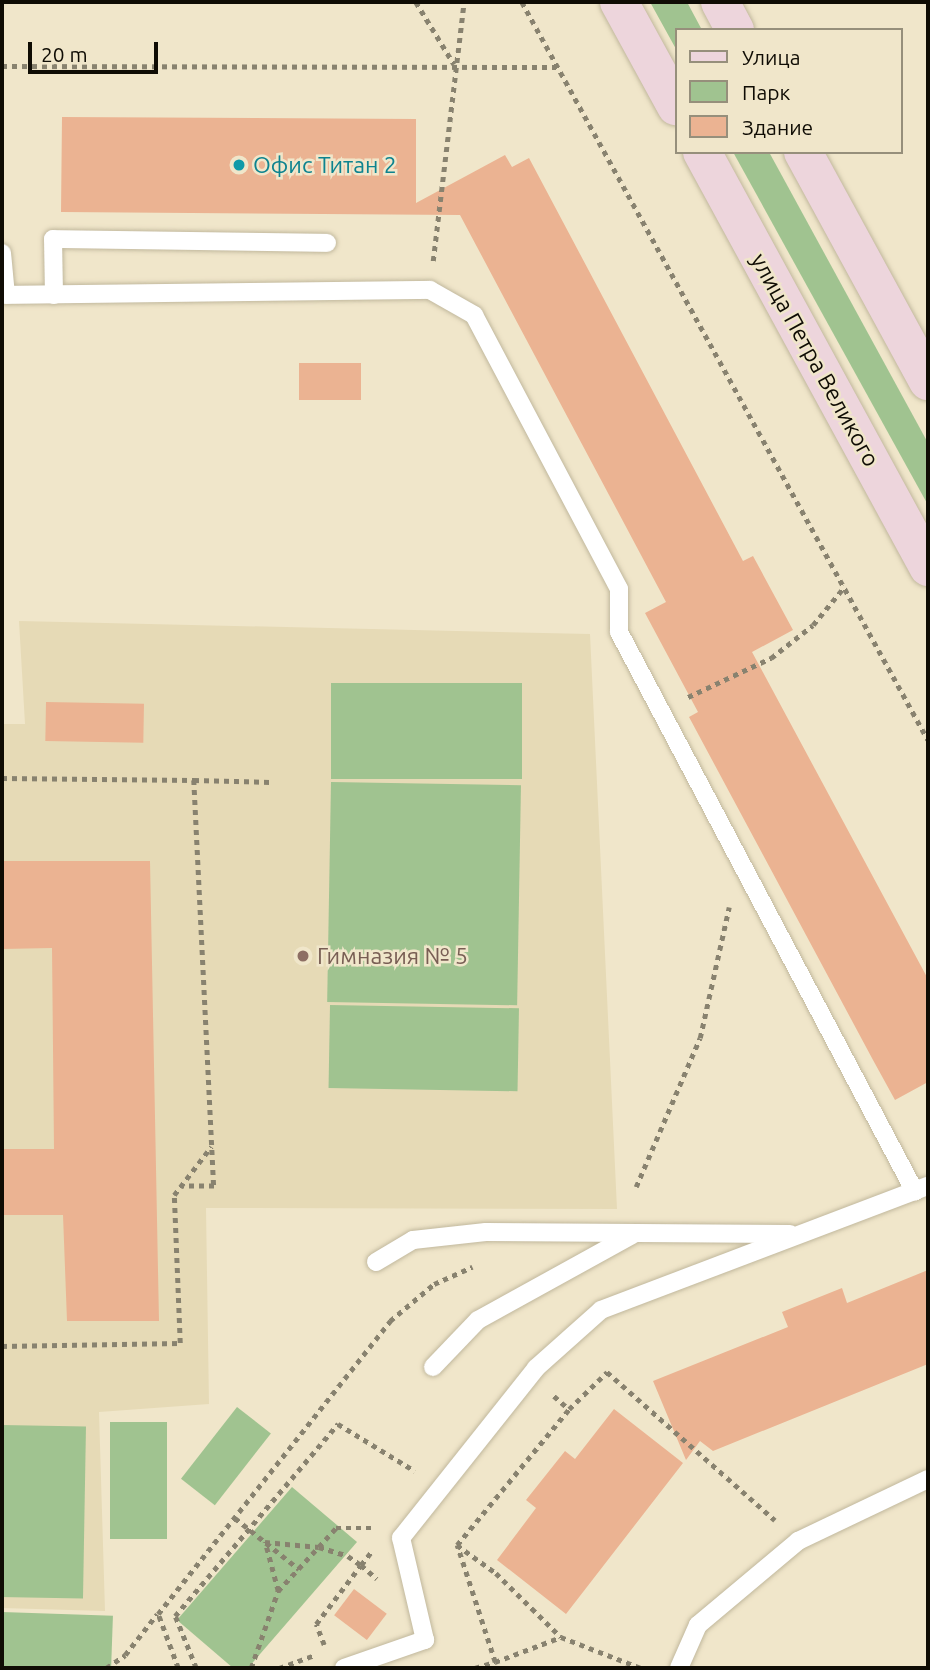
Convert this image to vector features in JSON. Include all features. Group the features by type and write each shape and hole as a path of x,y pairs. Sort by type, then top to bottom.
{"street":[{"path":"619,2 674,102"},
{"path":"720,2 735,28"},
{"name":"улица Петра Великого","path":"703,154 928,567"},
{"path":"804,154 928,381"}],"lane":[{"path":"54,295 53,239 327,243"},
{"path":"2,253 4,295 430,290 474,315 619,589 619,632 659,711 921,1189 601,1310 530,1374 401,1538 425,1640 344,1668"},
{"path":"433,1367 478,1320 634,1233"},
{"path":"376,1262 413,1240 461,1235 804,1234"},
{"path":"679,1668 698,1625 798,1541 928,1479"}],"path":[{"path":"416,2 455,65"},
{"path":"430,290 464,2"},
{"path":"522,2 928,740"},
{"path":"2,66 455,65 557,68"},
{"path":"659,711 771,658 813,625 845,586"},
{"path":"2,778 270,782"},
{"path":"181,1186 214,1186 194,780"},
{"path":"636,1187 700,1038 740,863"},
{"path":"2,1346 180,1343 174,1195 212,1146"},
{"path":"106,1668 125,1655 390,1321 434,1284 482,1263"},
{"path":"457,1545 569,1409 607,1372 798,1541"},
{"path":"530,1374 569,1409"},
{"path":"196,1668 175,1616 338,1424 416,1471"},
{"path":"409,1479 429,1456 452,1473"},
{"path":"235,1518 299,1569"},
{"path":"251,1668 278,1591 318,1547 336,1528 382,1528"},
{"path":"265,1542 318,1547 348,1556 383,1584 383,1573"},
{"path":"265,1542 278,1591"},
{"path":"457,1545 496,1573 561,1637 641,1668"},
{"path":"457,1545 495,1662"},
{"path":"279,1668 327,1651 316,1624 361,1566"},
{"path":"158,1614 178,1668"},
{"path":"475,1668 561,1637"}],"shaded area":[{"name":"Гимназия № 5","path":"19,621 590,634 617,1209 206,1208 209,1404 99,1412 105,1611 2,1608 2,724 25,724"}],"green space":[{"path":"650,2 687,2 701,28 674,28 674,45"},
{"path":"734,154 770,154 928,443 928,505"},
{"path":"331,683 522,683 522,779 331,779"},
{"path":"331,782 521,785 517,1005 327,1002"},
{"path":"330,1005 519,1008 518,1091 329,1088"},
{"path":"237,1407 271,1433 215,1505 181,1479"},
{"path":"110,1422 167,1422 167,1539 110,1539"},
{"path":"2,1425 86,1426 83,1598 2,1597"},
{"path":"292,1487 357,1542 248,1668 233,1668 177,1620"},
{"path":"2,1612 113,1616 111,1668 2,1668"}],"building":[{"path":"62,117 416,119 416,203 505,155 512,167 529,158 743,561 753,556 793,630 752,652 928,979 928,1082 895,1100 873,1060 689,717 698,712 645,613 666,602 460,215 61,212"},
{"path":"299,363 361,363 361,400 299,400"},
{"path":"46,702 144,704 143,743 45,741"},
{"path":"2,861 150,861 159,1321 67,1321 63,1215 2,1215 2,1149 54,1149 52,948 2,949"},
{"path":"928,1270 928,1364 713,1451 700,1441 686,1460 653,1381 788,1327 782,1312 842,1288 847,1303"},
{"path":"614,1409 683,1463 566,1614 497,1560 536,1508 526,1500 565,1451 575,1459"},
{"path":"354,1589 387,1614 367,1640 334,1615"}],"place":[{"name":"Офис Титан 2","path":"239,165"},
{"name":"Гимназия № 5","path":"303,956"}]}
